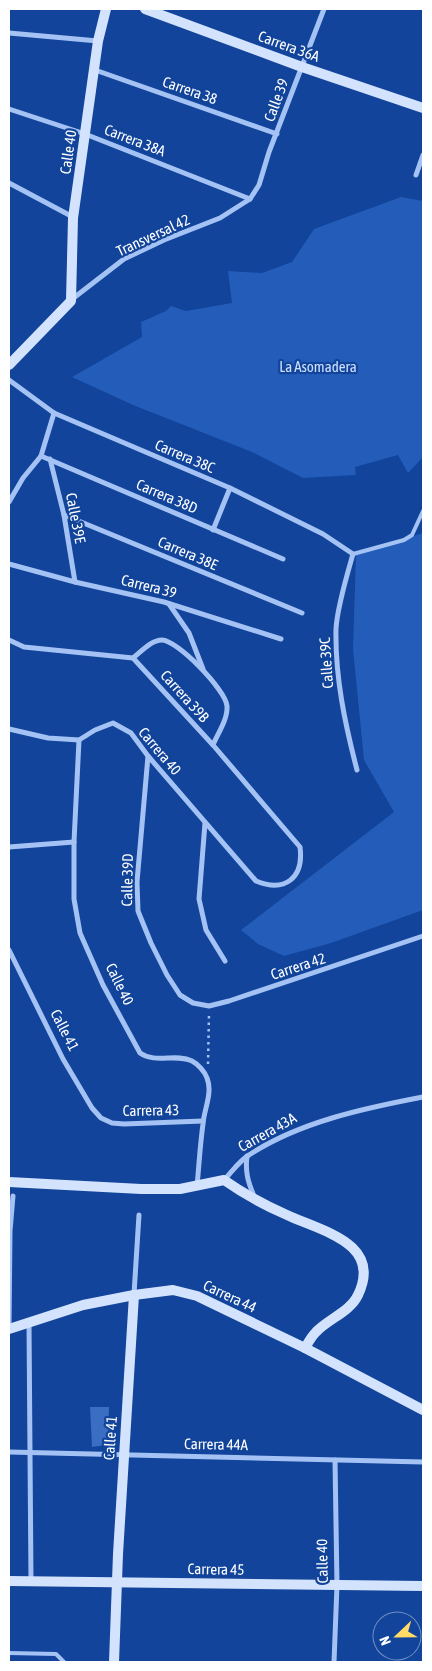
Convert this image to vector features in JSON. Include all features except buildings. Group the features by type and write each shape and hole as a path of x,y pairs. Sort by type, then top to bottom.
{"street":[{"name":"Calle 40","path":"70,300 73,218 98,41 106,9"},
{"name":"Carrera 36A","path":"145,9 302,67 423,108"},
{"name":"Calle 39","path":"250,199 260,185 269,152 324,9"},
{"path":"9,34 98,41"},
{"name":"Carrera 38","path":"95,70 277,134"},
{"name":"Carrera 38A","path":"9,109 85,134 250,199"},
{"path":"416,175 423,155"},
{"path":"9,183 73,218"},
{"name":"Transversal 42","path":"70,300 124,259 164,240 220,218 250,199"},
{"path":"9,365 70,300"},
{"name":"Carrera 38C","path":"9,380 54,413 230,488 323,534 353,554"},
{"path":"9,502 23,478 40,456 54,413"},
{"name":"Carrera 38D","path":"40,456 283,559"},
{"name":"Calle 39E","path":"50,459 64,515 75,582"},
{"path":"214,530 230,488"},
{"name":"Carrera 38E","path":"64,515 302,613"},
{"name":"Calle 39C","path":"353,554 336,628 341,696 357,770"},
{"name":"Carrera 39","path":"9,564 75,582 168,603 281,639"},
{"path":"168,603 189,632 204,670"},
{"path":"9,640 24,647 133,658 154,641 163,639 204,670 226,697 226,715 213,745"},
{"name":"Carrera 39B","path":"133,658 213,745 300,847 301,859 298,871 290,880 280,885 268,886 256,881"},
{"name":"Carrera 40","path":"79,740 96,730 113,724 131,733 148,756 256,881"},
{"path":"9,729 48,738 79,740"},
{"name":"Calle 40","path":"79,740 74,842 74,899 80,933 103,985 140,1053 147,1058 176,1058 192,1061 201,1068 207,1078"},
{"name":"Calle 39D","path":"148,756 137,882 138,911 151,943 180,995 193,1003 209,1006"},
{"path":"205,823 199,899 206,930 225,961"},
{"path":"9,848 74,842"},
{"name":"Carrera 42","path":"209,1006 229,1002 423,936"},
{"name":"Calle 41","path":"9,950 63,1059 92,1108 101,1118"},
{"path":"197,1186 203,1121 209,1090 207,1078"},
{"name":"Carrera 43A","path":"224,1180 247,1156 300,1128 385,1104 423,1098"},
{"name":"Carrera 43","path":"101,1118 112,1123 124,1124 203,1121"},
{"path":"247,1156 246,1171 248,1183 256,1200"},
{"path":"9,1182 141,1189 180,1189 224,1180 256,1200 290,1217 339,1236 354,1248 362,1261 364,1277 358,1296 346,1310 316,1332 305,1348"},
{"path":"9,1329 10,1231 13,1196"},
{"name":"Calle 41","path":"114,1662 124,1454 139,1215"},
{"name":"Carrera 44","path":"9,1329 83,1305 172,1290 197,1296 305,1348 423,1410"},
{"path":"28,1322 32,1581"},
{"name":"Carrera 44A","path":"9,1452 423,1462"},
{"name":"Calle 40","path":"334,1662 337,1585 335,1460"},
{"name":"Carrera 45","path":"9,1581 423,1586"}],"lane":[{"path":"353,554 404,540 412,535 423,510"},
{"path":"9,1653 56,1654 64,1662"}],"path":[{"path":"207,1078 209,1006"}],"green space":[{"name":"La Asomadera","path":"401,197 423,201 423,457 408,473 398,455 355,467 356,475 303,478 252,452 133,405 72,377 142,337 141,322 166,311 171,306 186,311 232,303 228,271 262,273 292,262 314,229"},
{"path":"423,533 423,910 331,943 284,956 258,944 241,930 394,812 364,760 353,649 356,555"}]}
